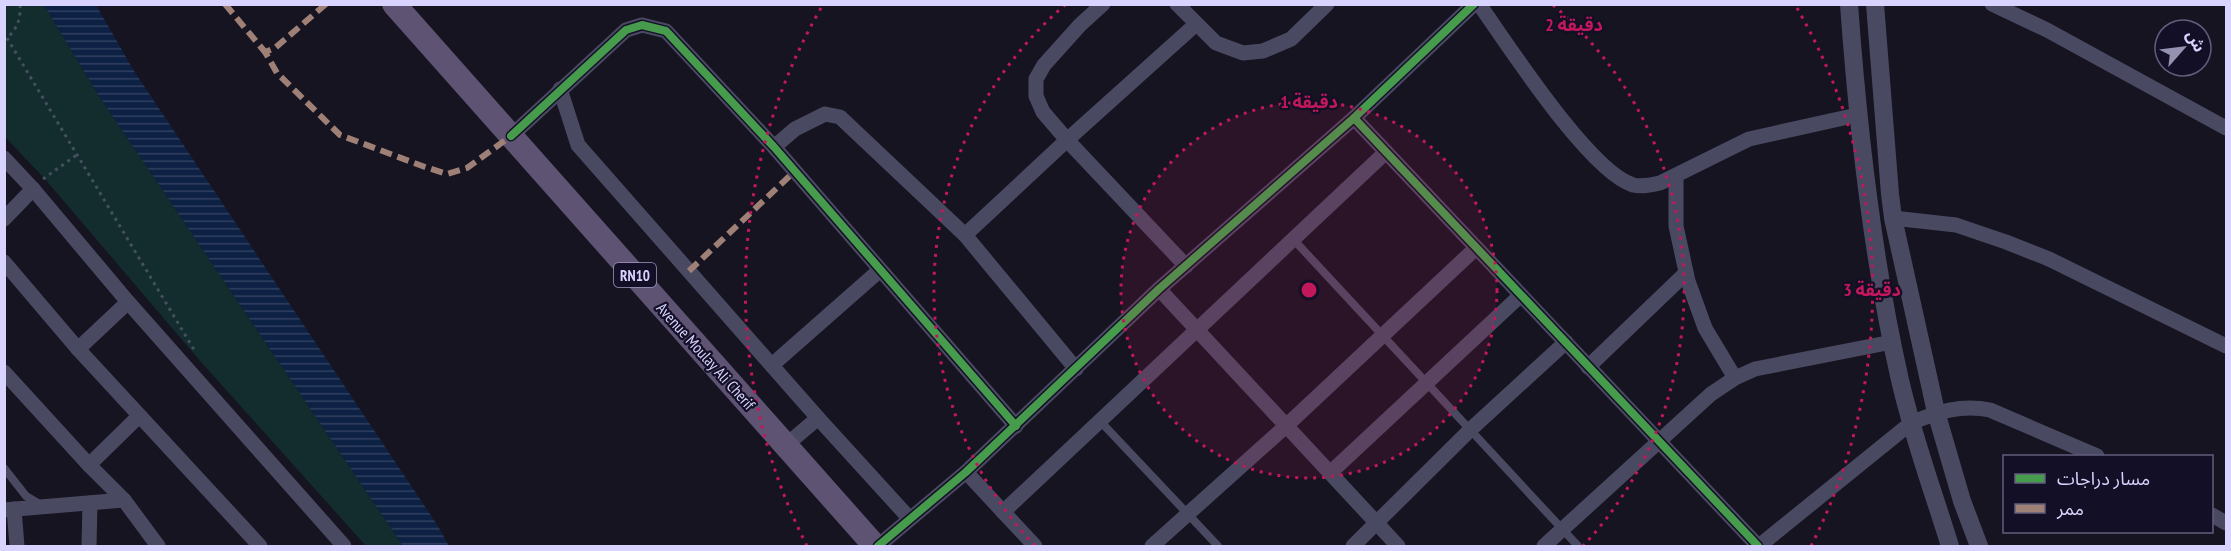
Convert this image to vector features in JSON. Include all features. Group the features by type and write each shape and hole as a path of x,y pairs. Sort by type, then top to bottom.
{"main road":[{"name":"Avenue Moulay Ali Cherif","path":"394,4 876,546"}],"street":[{"path":"1103,4 1080,25 1044,65 1036,78 1036,96 1043,112 1067,140 1186,266"},
{"path":"1177,4 1216,44 1243,53 1263,51 1291,39 1328,4"},
{"path":"876,546 966,472 1159,290 1354,118 1474,4"},
{"path":"1479,4 1549,101 1598,161 1617,177 1634,185 1645,186 1676,177 1749,139 1857,115"},
{"path":"1850,4 1857,115 1892,342 1911,423 1950,546"},
{"path":"1875,4 1893,218 1936,412 1962,501 1979,546"},
{"path":"1992,4 2047,30 2226,128"},
{"path":"511,136 626,30 642,25 666,31 774,147 1016,426"},
{"path":"965,235 1195,25"},
{"path":"560,89 578,145 910,519"},
{"path":"774,147 795,129 825,114 840,117 965,235 1076,369"},
{"path":"1354,118 1759,546 1911,423 1936,412 1973,406 1990,410 2095,455"},
{"path":"1003,512 1386,152"},
{"path":"4,158 344,546"},
{"path":"1676,177 1676,226 1686,273 1705,328 1735,378"},
{"path":"4,219 33,189"},
{"path":"1893,218 1956,225 2006,242 2049,259 2226,346"},
{"path":"1152,546 1286,426 1476,248"},
{"path":"4,262 78,349 260,546"},
{"path":"772,365 880,270"},
{"path":"1588,367 1686,273"},
{"path":"1159,290 1330,474 1382,534 1398,546"},
{"path":"1330,474 1521,296"},
{"path":"78,349 128,302"},
{"path":"1353,546 1382,534 1470,430 1566,342"},
{"path":"1544,546 1658,441 1712,394 1735,378 1755,369 1892,342"},
{"path":"4,372 124,500 158,546"},
{"path":"89,465 139,416"},
{"path":"785,446 818,418"},
{"path":"966,472 1035,546"},
{"path":"17,546 9,510 124,500"},
{"path":"89,546 90,503"}],"lane":[{"path":"1293,239 1578,546"},
{"path":"1100,421 1218,546"},
{"path":"4,468 26,496 45,507"}],"path":[{"path":"20,4 20,19 15,30 6,39 78,154 201,363 191,374"},
{"path":"33,189 44,178 78,154"}],"green space":[{"path":"5,5 44,5 99,96 403,546 366,546 201,362 44,178 5,137"}],"water":[{"path":"44,5 96,5 134,71 438,526 449,546 403,546 99,96"}],"marked path":[{"path":"225,4 265,52"},
{"path":"326,4 275,48 265,52 277,73 340,135 447,174 467,168 511,136"},
{"path":"689,271 795,171"}],"cycle path":[{"path":"878,546 966,472 1159,289 1354,118 1474,4"},
{"path":"511,136 626,30 642,25 666,31 774,147 1016,426"},
{"path":"1354,118 1758,546"}]}
